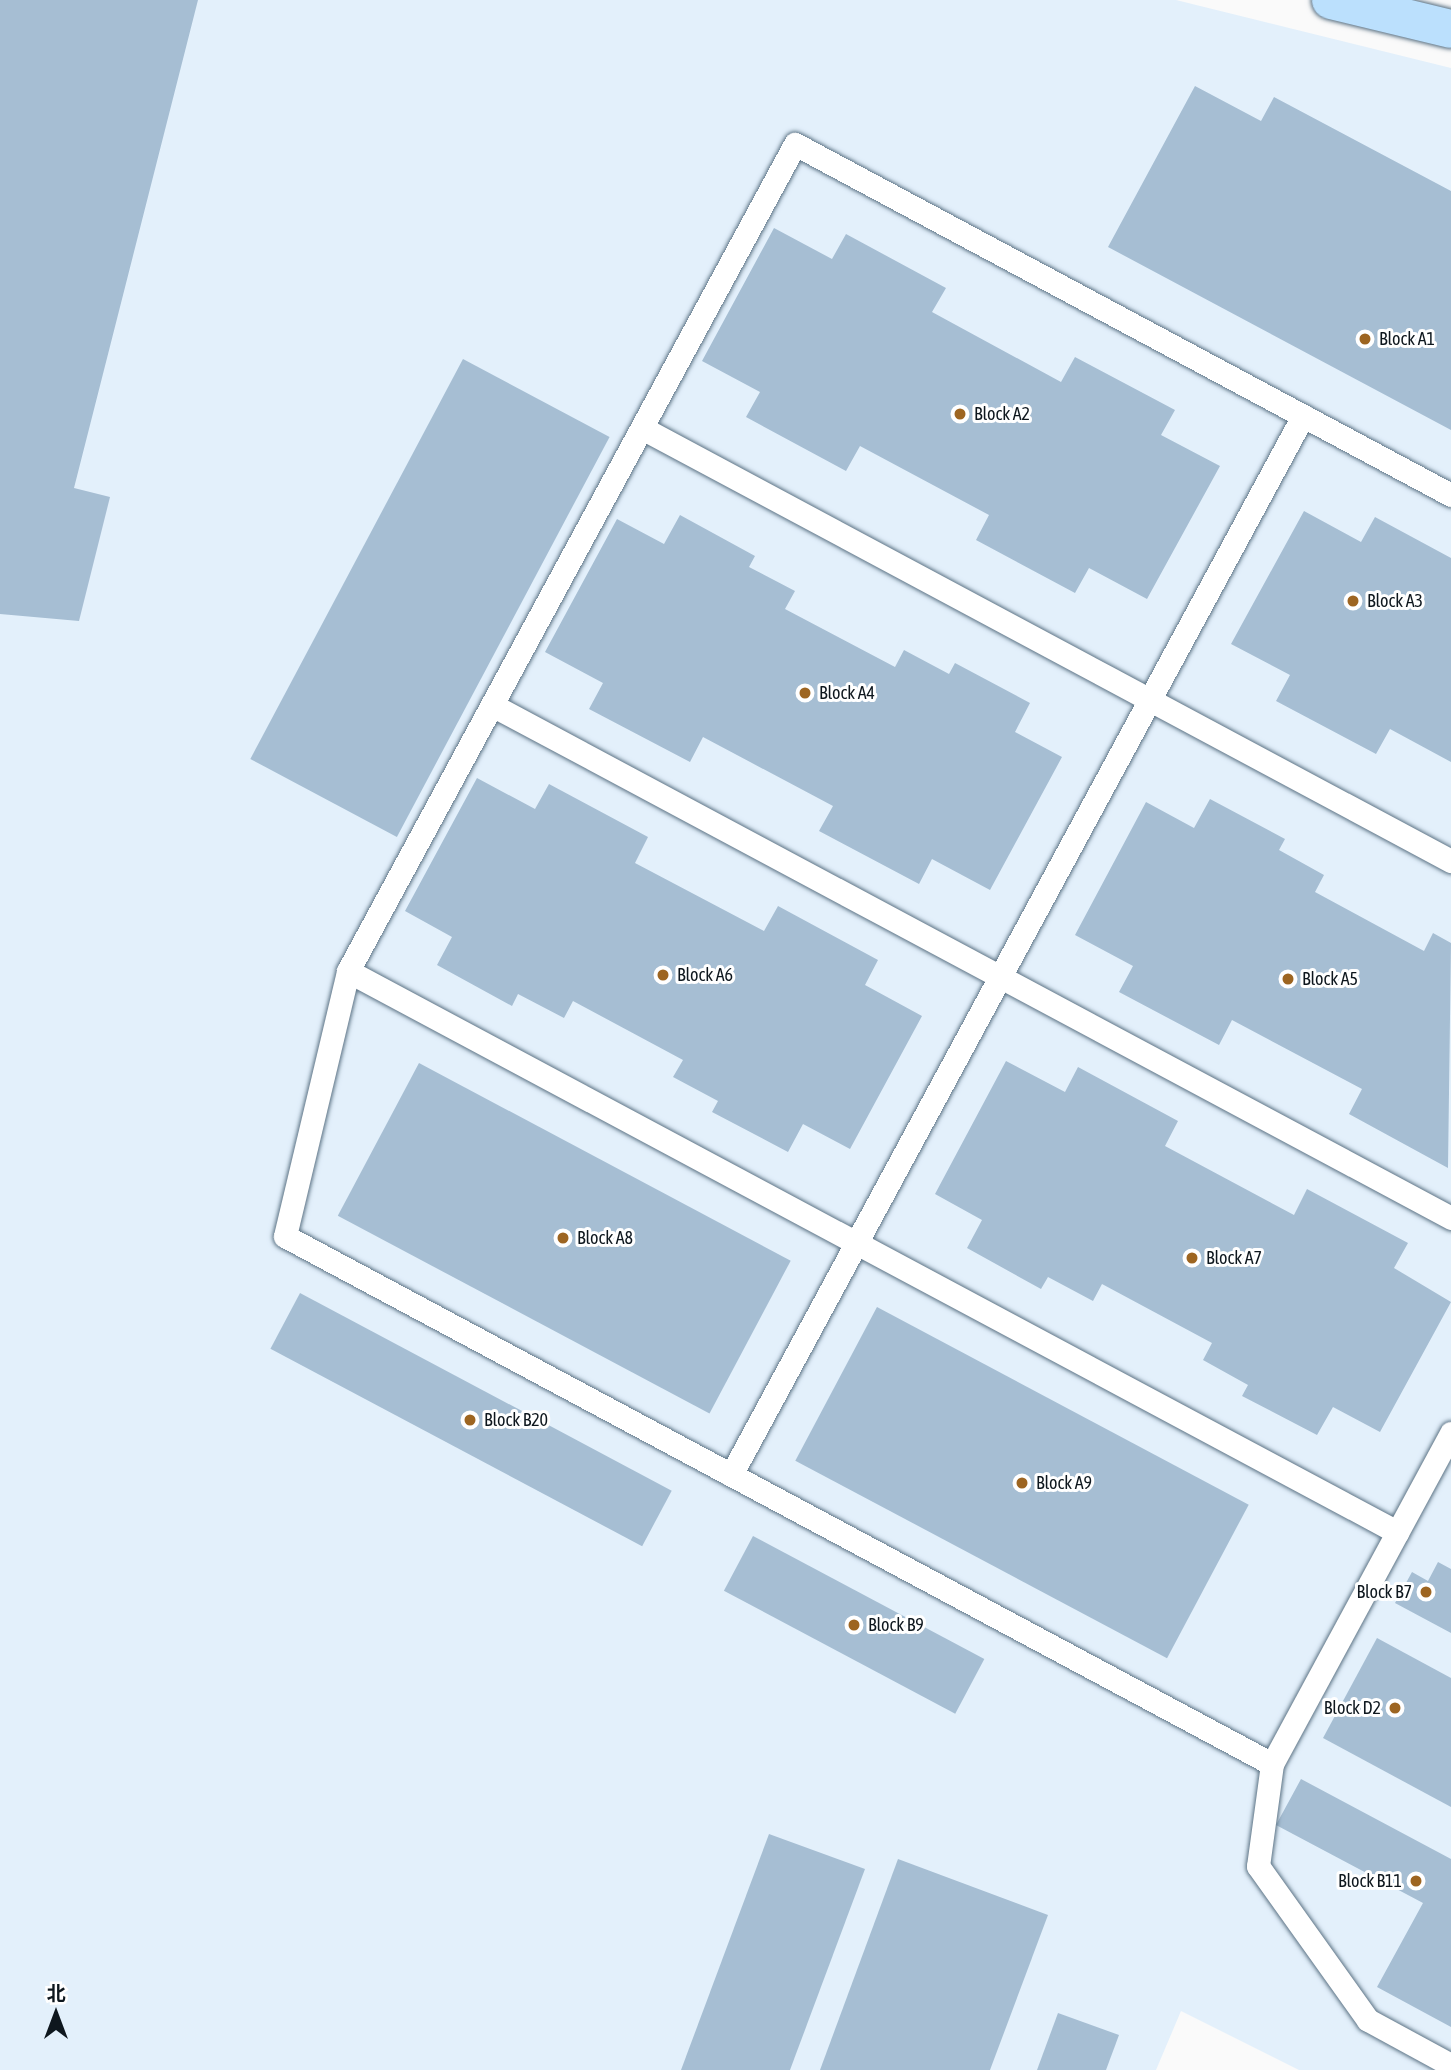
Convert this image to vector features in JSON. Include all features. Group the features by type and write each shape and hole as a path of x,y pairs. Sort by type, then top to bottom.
{"main road":[{"path":"1331,0 1451,29"}],"lane":[{"path":"1272,1764 285,1236 348,971 795,144 1451,495"},
{"path":"731,1475 1303,416"},
{"path":"642,428 1451,861"},
{"path":"492,705 1451,1218"},
{"path":"348,971 1397,1532"},
{"path":"1451,1433 1272,1764 1258,1866 1368,2020 1451,2065"}],"shaded area":[{"path":"0,0 1176,0 1451,68 1451,2070 1299,2070 1181,2011 1156,2070 0,2070"}],"building":[{"path":"0,0 198,0 74,488 110,497 79,621 0,614"},
{"name":"Block A1","path":"1195,86 1261,121 1274,97 1451,191 1451,430 1108,247"},
{"name":"Block A2","path":"774,228 832,259 846,234 946,288 932,312 1061,382 1075,357 1175,410 1161,435 1220,466 1147,599 1089,568 1075,593 976,540 989,515 860,446 846,471 746,417 760,392 702,361"},
{"path":"463,359 610,437 397,837 250,759"},
{"name":"Block A3","path":"1304,511 1361,542 1375,517 1451,558 1451,762 1390,729 1376,754 1276,701 1290,675 1231,644"},
{"name":"Block A4","path":"680,515 755,556 749,567 795,591 785,609 895,667 904,650 949,674 955,663 1030,703 1015,732 1062,757 990,890 932,859 919,884 819,831 833,806 703,737 690,762 589,709 603,683 545,652 617,519 664,544"},
{"name":"Block A6","path":"477,778 535,809 549,784 648,837 635,863 764,931 778,906 878,960 865,985 922,1016 850,1149 803,1124 788,1152 712,1112 718,1101 673,1077 683,1060 573,1001 564,1018 518,994 512,1006 437,965 452,937 405,911"},
{"name":"Block A5","path":"1210,799 1285,839 1279,850 1324,875 1315,892 1424,951 1433,933 1451,943 1448,1168 1349,1114 1362,1089 1232,1020 1219,1045 1119,992 1133,966 1075,935 1146,802 1194,828"},
{"name":"Block A7","path":"1006,1061 1065,1092 1078,1067 1178,1121 1165,1146 1294,1215 1307,1189 1408,1243 1394,1268 1451,1302 1380,1432 1333,1407 1317,1435 1242,1396 1248,1385 1203,1360 1212,1343 1102,1284 1093,1301 1048,1277 1041,1289 967,1248 982,1220 935,1194"},
{"name":"Block A8","path":"419,1063 791,1261 710,1413 338,1216"},
{"name":"Block B20","path":"300,1293 672,1491 642,1546 270,1349"},
{"name":"Block A9","path":"877,1307 1249,1505 1167,1658 795,1461"},
{"name":"Block B9","path":"753,1536 984,1659 955,1714 724,1591"},
{"name":"Block B7","path":"1438,1562 1451,1569 1451,1633 1395,1603 1412,1572 1428,1581"},
{"name":"Block D2","path":"1377,1638 1451,1678 1451,1807 1323,1738"},
{"name":"Block B11","path":"1301,1779 1451,1859 1451,2027 1377,1987 1423,1903 1276,1825"},
{"path":"769,1834 865,1869 790,2070 681,2070"},
{"path":"898,1859 1048,1915 990,2070 820,2070"},
{"path":"1058,2013 1119,2035 1106,2070 1037,2070"}],"place":[{"name":"Block A1","path":"1365,339"},
{"name":"Block A2","path":"960,414"},
{"name":"Block A3","path":"1353,601"},
{"name":"Block A4","path":"805,693"},
{"name":"Block A6","path":"663,975"},
{"name":"Block A5","path":"1288,979"},
{"name":"Block A8","path":"563,1238"},
{"name":"Block A7","path":"1192,1258"},
{"name":"Block B20","path":"470,1420"},
{"name":"Block A9","path":"1022,1483"},
{"name":"Block B7","path":"1426,1592"},
{"name":"Block B9","path":"854,1625"},
{"name":"Block D2","path":"1395,1708"},
{"name":"Block B11","path":"1416,1881"}]}
